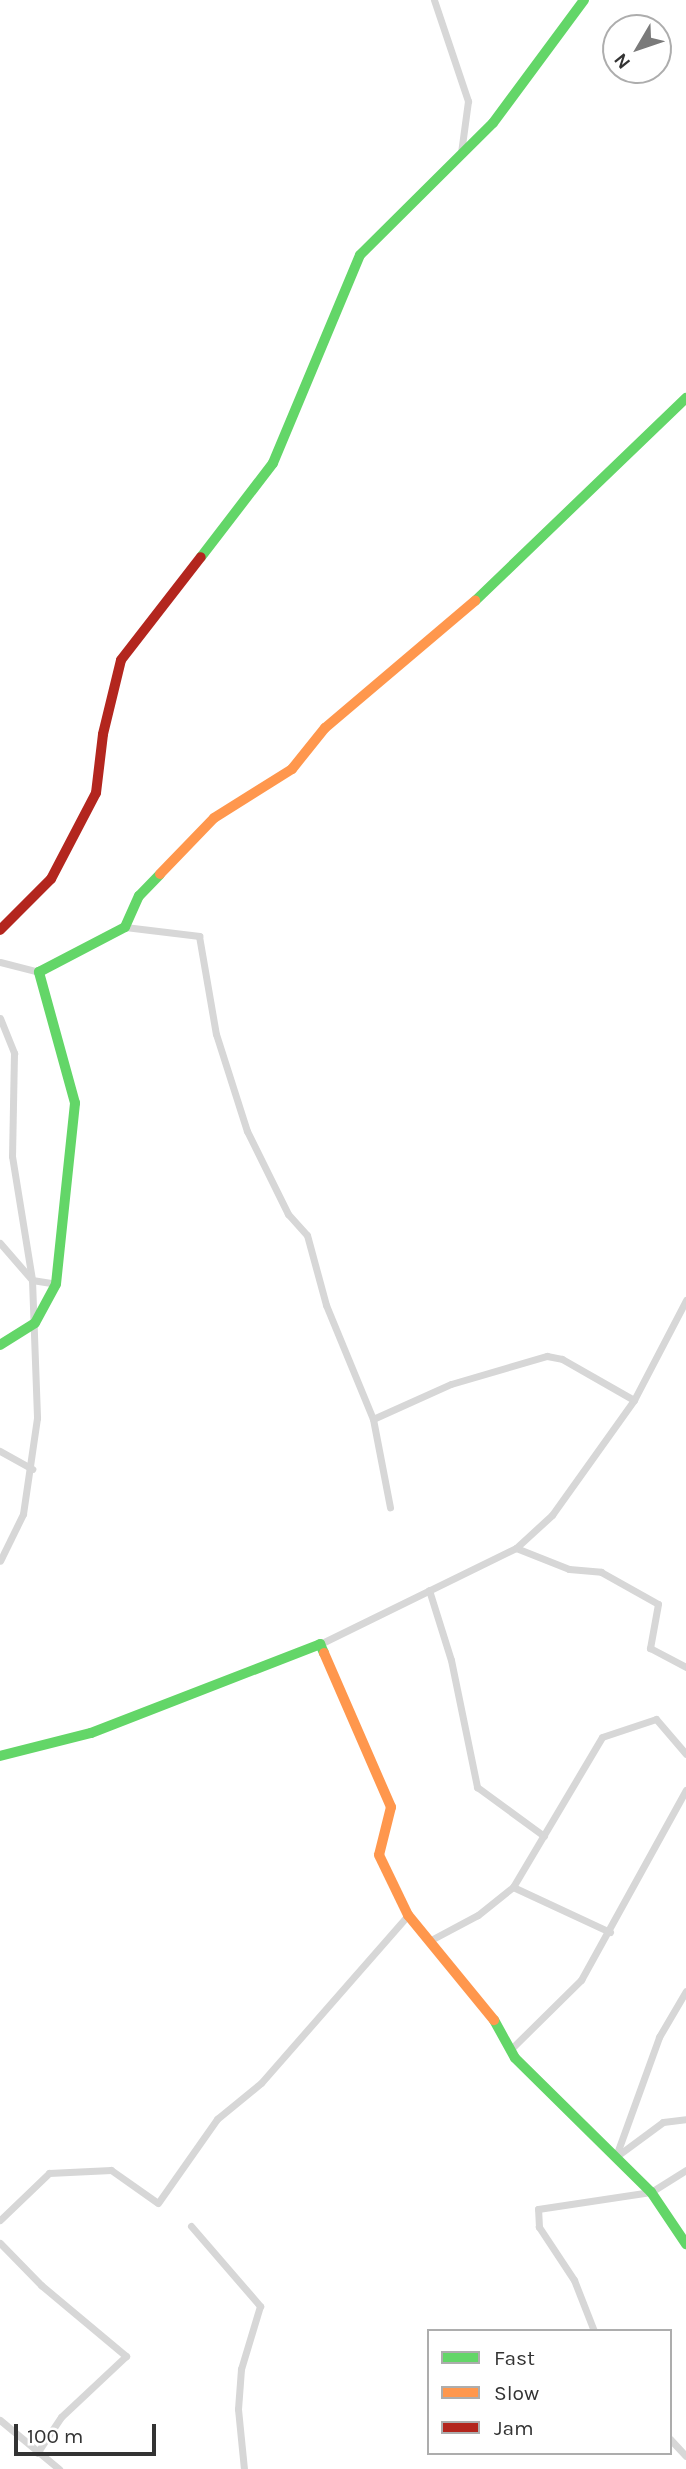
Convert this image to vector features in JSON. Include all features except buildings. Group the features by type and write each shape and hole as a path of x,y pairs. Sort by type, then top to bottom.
{"street":[{"path":"434,0 468,101 461,157"},
{"path":"0,930 51,879 96,793 103,734 121,660 273,463 360,255 493,123 583,0"},
{"path":"125,928 139,896 214,818 292,769 325,729 450,625 686,398"},
{"path":"0,962 39,972 125,928 199,936 216,1034 247,1131 288,1214 307,1235 326,1305 373,1419 390,1507"},
{"path":"0,1345 35,1323 56,1283 75,1103 39,972"},
{"path":"0,1018 14,1053 12,1156 32,1280 37,1418 32,1469 23,1514 0,1561"},
{"path":"0,1243 32,1280 56,1283"},
{"path":"0,1756 91,1733 320,1644 516,1548 552,1515 634,1400 686,1300"},
{"path":"373,1419 451,1384 547,1356 562,1359 634,1400"},
{"path":"0,1451 32,1469"},
{"path":"516,1548 569,1569 601,1572 658,1604 650,1648 686,1667"},
{"path":"429,1590 451,1661 477,1787 544,1836"},
{"path":"320,1644 391,1807 379,1856 408,1915 486,2005 510,2050 651,2192 686,2244"},
{"path":"429,1942 478,1915 513,1886 602,1737 656,1718 686,1754"},
{"path":"510,2050 571,1992 610,1932 686,1790"},
{"path":"513,1886 610,1932"},
{"path":"0,2220 49,2173 111,2170 158,2203 217,2119 261,2083 408,1915"},
{"path":"616,2156 659,2037 686,1992"},
{"path":"616,2156 663,2122 686,2119"},
{"path":"593,2329 574,2280 539,2227 538,2209 651,2192 686,2170"},
{"path":"191,2226 260,2306 241,2370 238,2409 244,2469"},
{"path":"0,2243 41,2285 127,2356 61,2417 37,2453"},
{"path":"0,2420 59,2469"},
{"path":"672,2441 686,2456"}],"traffic: fast":[{"path":"201,557 273,463 360,255 493,123 584,0"},
{"path":"475,601 686,398"},
{"path":"0,1345 35,1323 56,1284 75,1103 39,972 125,927 139,896 160,874"},
{"path":"0,1756 91,1733 320,1644 324,1653"},
{"path":"494,2020 515,2058 651,2192 686,2244"}],"traffic: slow":[{"path":"160,874 214,818 292,769 325,728 475,601"},
{"path":"324,1653 391,1807 379,1855 408,1915 494,2020"}],"traffic: jam":[{"path":"0,930 51,879 96,793 103,734 121,660 201,557"}]}
